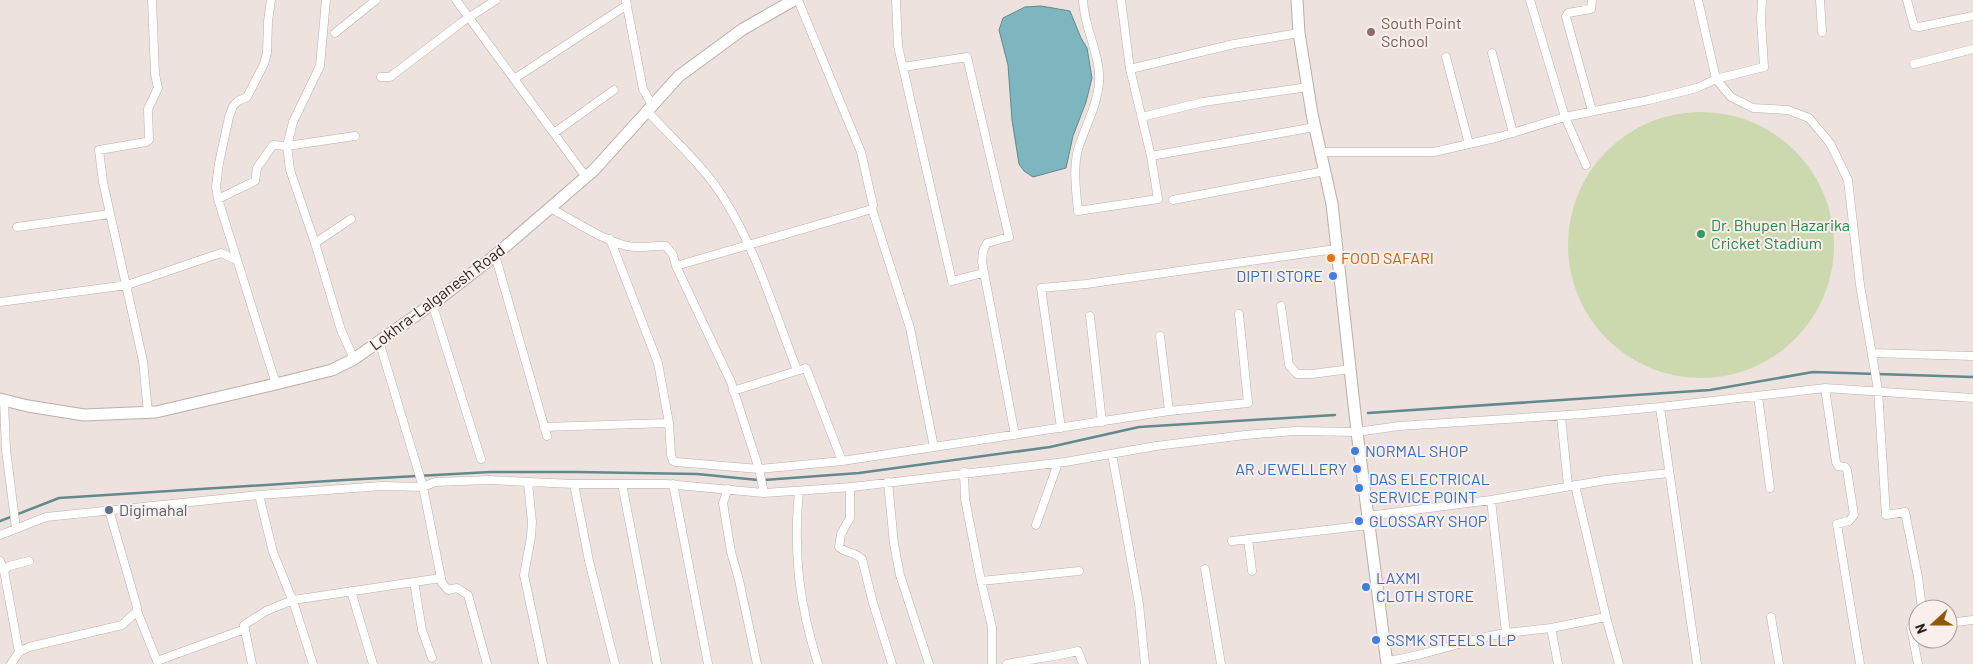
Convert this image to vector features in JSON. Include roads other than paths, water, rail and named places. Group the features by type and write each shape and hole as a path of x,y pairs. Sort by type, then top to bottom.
{"main road":[{"name":"Lokhra-Lalganesh Road","path":"2,400 84,415 148,413 211,400 332,370 354,359 432,304 495,255 586,177 679,76 743,29 796,0"},
{"path":"1297,0 1299,33 1308,87 1332,204 1357,432 1387,663"}],"street":[{"path":"148,413 143,361 103,182 99,150 146,142 150,136 148,109 158,88 155,74 152,0"},
{"path":"271,0 268,20 267,54 247,97 238,101 233,106 219,163 216,187 218,199 276,384"},
{"path":"326,0 320,66 293,122 287,146 290,170 341,330 354,359"},
{"path":"335,33 376,0"},
{"path":"456,0 586,177"},
{"path":"380,77 390,77 496,0"},
{"path":"796,0 861,152 873,205 872,209 910,328 934,447"},
{"path":"896,0 898,46 952,281 983,273"},
{"path":"1083,0 1084,11 1100,65 1099,85 1092,112 1078,151 1074,182 1078,211 1158,199 1151,156 1130,69 1121,0"},
{"path":"1530,0 1565,117 1586,165"},
{"path":"1592,0 1591,9 1568,14 1566,17 1592,111"},
{"path":"1698,0 1716,79 1731,97 1753,108 1788,110 1809,118 1830,143 1848,180 1860,285 1878,390 1886,516 1906,512 1921,599"},
{"path":"1321,152 1431,152 1514,133 1565,117 1658,98 1697,88 1716,79 1764,67 1761,19 1762,0"},
{"path":"1820,0 1822,32"},
{"path":"1907,0 1914,26 1919,27 1973,16"},
{"path":"514,79 626,2 643,89 650,108 711,180 727,203 748,244 797,370"},
{"path":"1130,69 1242,42 1299,33"},
{"path":"1914,64 1973,49"},
{"path":"1492,53 1514,133"},
{"path":"904,67 966,57 1009,237 987,243 983,251 983,273 1015,435"},
{"path":"1446,57 1470,144"},
{"path":"1142,117 1204,102 1308,87"},
{"path":"554,133 614,90"},
{"path":"1151,156 1315,127"},
{"path":"218,199 255,181 257,168 273,145 287,146 355,136"},
{"path":"1173,200 1324,171"},
{"path":"550,208 627,246 643,248 657,245 666,246 673,255 676,266 733,390 759,470 763,490"},
{"path":"676,266 872,209"},
{"path":"17,227 110,214"},
{"path":"315,244 351,219"},
{"path":"610,239 658,363 669,424 673,461 759,470 842,461 1169,411 1248,403 1239,314"},
{"path":"1061,428 1041,288 1086,284 1336,249"},
{"path":"0,302 127,285 221,253 237,260"},
{"path":"495,255 547,436"},
{"path":"432,304 481,459"},
{"path":"1281,306 1289,365 1297,374 1350,369"},
{"path":"1090,316 1102,422"},
{"path":"1160,336 1169,411"},
{"path":"380,341 422,484 442,583 448,590 457,588 468,595 486,664"},
{"path":"1872,353 1973,356"},
{"path":"733,390 806,368 842,461"},
{"path":"1825,388 1836,462 1838,466 1845,467 1847,470 1854,515 1849,521 1837,524 1860,664"},
{"path":"0,535 46,517 259,495 435,482 489,480 574,484 673,484 728,489 799,491 850,487 1058,462 1156,446 1245,435 1295,431 1357,432 1398,426 1660,408 1825,388 1878,390 1973,398"},
{"path":"1758,396 1770,488"},
{"path":"2,400 16,528"},
{"path":"1660,408 1697,664"},
{"path":"1561,416 1571,486 1619,664"},
{"path":"544,428 669,424"},
{"path":"1112,454 1139,604 1146,664"},
{"path":"1036,525 1058,462"},
{"path":"964,472 965,499 992,627 992,664"},
{"path":"1232,541 1571,486 1669,473"},
{"path":"888,482 894,544 900,575 930,664"},
{"path":"528,483 532,522 524,575 543,664"},
{"path":"574,484 614,664"},
{"path":"622,484 657,664"},
{"path":"673,484 708,664"},
{"path":"850,487 850,518 841,534 839,547 845,552 857,554 862,558 873,603 892,664"},
{"path":"728,489 723,503 731,552 757,664"},
{"path":"799,491 796,545 799,587 818,664"},
{"path":"259,495 273,552 293,600 313,664"},
{"path":"1491,500 1506,633"},
{"path":"109,510 138,607 137,611 157,661 244,630"},
{"path":"1248,539 1252,571"},
{"path":"4,571 9,566 29,560"},
{"path":"0,562 4,571 19,652"},
{"path":"1205,569 1221,664"},
{"path":"981,581 1079,571"},
{"path":"252,664 244,625 293,600 441,578"},
{"path":"414,582 422,630 432,658"},
{"path":"351,591 373,664"},
{"path":"11,664 19,652 122,625 137,611"},
{"path":"1387,663 1420,656 1471,640 1606,617"},
{"path":"1772,617 1779,664"},
{"path":"1958,622 1973,620"},
{"path":"1550,628 1558,664"},
{"path":"1915,649 1918,664"},
{"path":"1007,664 1078,650 1083,664"}],"water":[{"path":"1041,6 1070,11 1087,48 1092,78 1086,102 1073,136 1066,168 1033,177 1024,171 1019,164 1012,120 1008,65 999,30 1003,18 1025,7"}],"waterway":[{"path":"1368,413 1710,390 1813,372 1973,377"},
{"path":"764,480 859,473 1050,447 1139,427 1335,415"},
{"path":"0,521 59,498 490,472 697,474 758,480"}],"place":[{"name":"South Point School","path":"1371,32"},
{"name":"Dr. Bhupen Hazarika Cricket Stadium","path":"1701,234"},
{"name":"FOOD SAFARI","path":"1331,258"},
{"name":"DIPTI STORE","path":"1333,276"},
{"name":"NORMAL SHOP","path":"1355,451"},
{"name":"AR JEWELLERY","path":"1357,469"},
{"name":"DAS ELECTRICAL SERVICE POINT","path":"1359,488"},
{"name":"Digimahal","path":"109,510"},
{"name":"GLOSSARY SHOP","path":"1359,521"},
{"name":"LAXMI CLOTH STORE","path":"1366,587"},
{"name":"SSMK STEELS LLP","path":"1376,640"}]}
